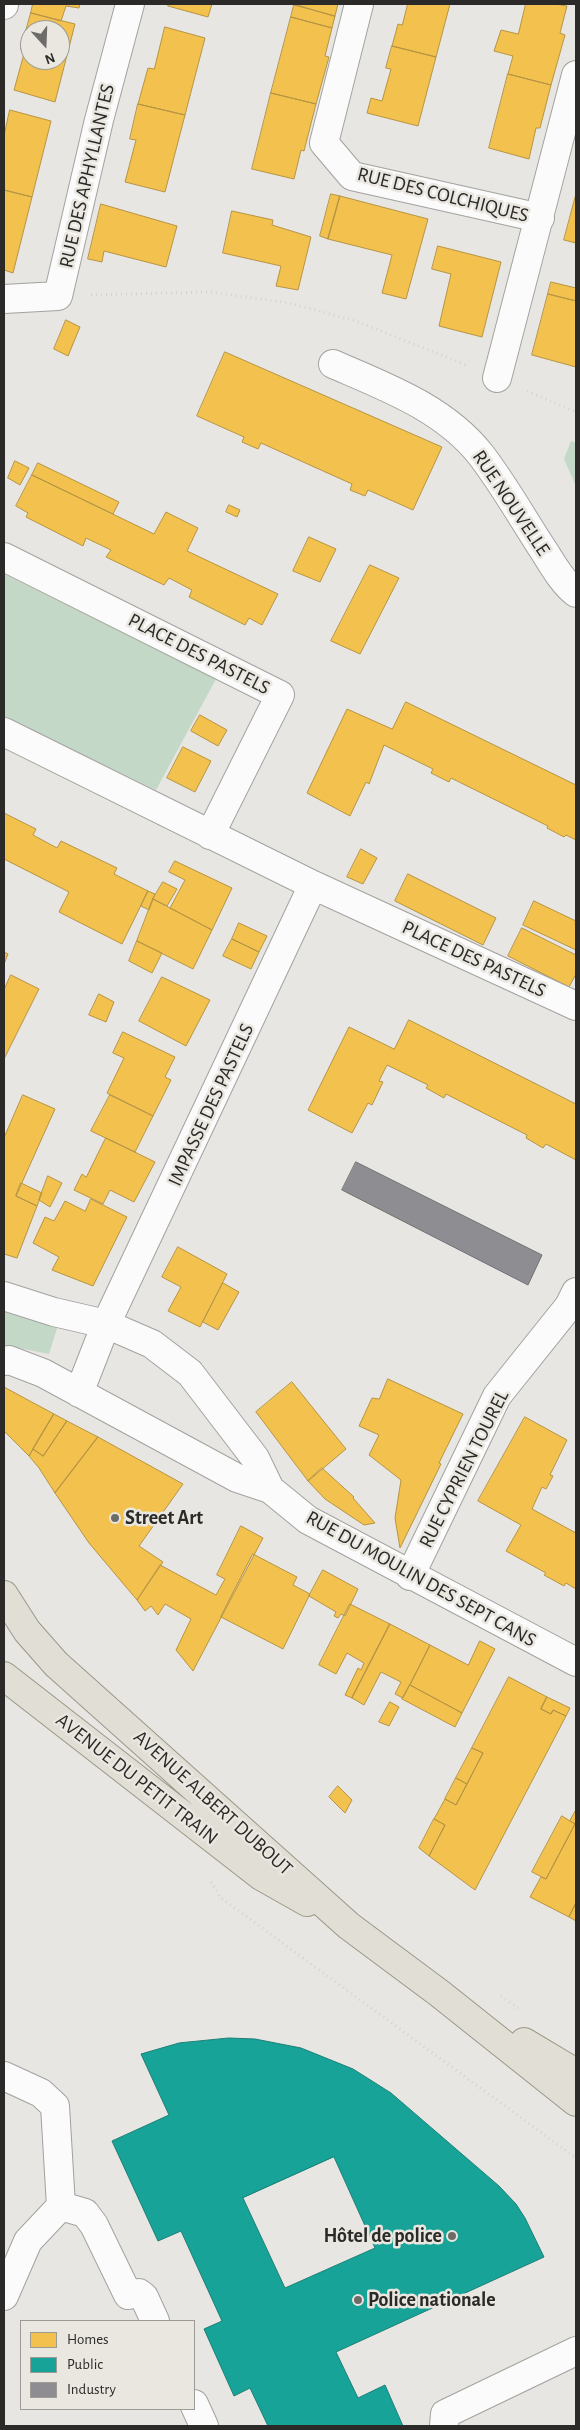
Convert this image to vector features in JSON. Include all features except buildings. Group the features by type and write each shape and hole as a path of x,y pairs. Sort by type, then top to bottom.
{"main road":[{"name":"AVENUE ALBERT DUBOUT","path":"4,1595 27,1631 56,1664 349,1926 439,1993 576,2102"},
{"name":"AVENUE DU PETIT TRAIN","path":"4,1676 261,1876 349,1926"},
{"name":"AVENUE ALBERT DUBOUT","path":"439,1993 576,2073"}],"street":[{"name":"RUE DES APHYLLANTES","path":"4,299 58,296 99,120 130,4"},
{"name":"RUE DES COLCHIQUES","path":"359,4 324,143 352,176 540,218"},
{"path":"497,378 576,75"},
{"name":"RUE NOUVELLE","path":"333,364 396,391 437,414 462,436 480,455 559,574 576,593"},
{"name":"PLACE DES PASTELS","path":"4,557 280,695 210,835"},
{"name":"PLACE DES PASTELS","path":"4,732 313,885 576,1006"},
{"name":"IMPASSE DES PASTELS","path":"106,1324 313,885"},
{"name":"RUE CYPRIEN TOUREL","path":"410,1576 497,1396 569,1306 576,1292"},
{"name":"RUE DU MOULIN DES SEPT CANS","path":"4,1296 54,1312 106,1324 152,1344 190,1373 255,1458 270,1489"},
{"path":"79,1394 106,1324"},
{"name":"RUE DU MOULIN DES SEPT CANS","path":"4,1361 9,1360 43,1373 237,1478 270,1489 308,1520 410,1576 576,1662"},
{"path":"4,2076 41,2093 55,2106 61,2206 28,2241 4,2296"},
{"path":"61,2206 85,2213 94,2225 128,2295 139,2293 144,2297 156,2320"},
{"path":"444,2426 445,2414 576,2351"},
{"path":"195,2406 204,2426"}],"path":[{"path":"58,296 210,292 289,303 356,321 576,412"},
{"path":"206,1874 221,1898 576,2158"}],"green space":[{"path":"571,441 576,443 576,486 564,459"},
{"path":"4,574 216,679 156,790 4,717"},
{"path":"4,1309 58,1325 49,1354 4,1345"}],"place":[{"name":"Street Art","path":"115,1518"},
{"name":"Hôtel de police","path":"452,2236"},
{"name":"Police nationale","path":"358,2300"}]}
